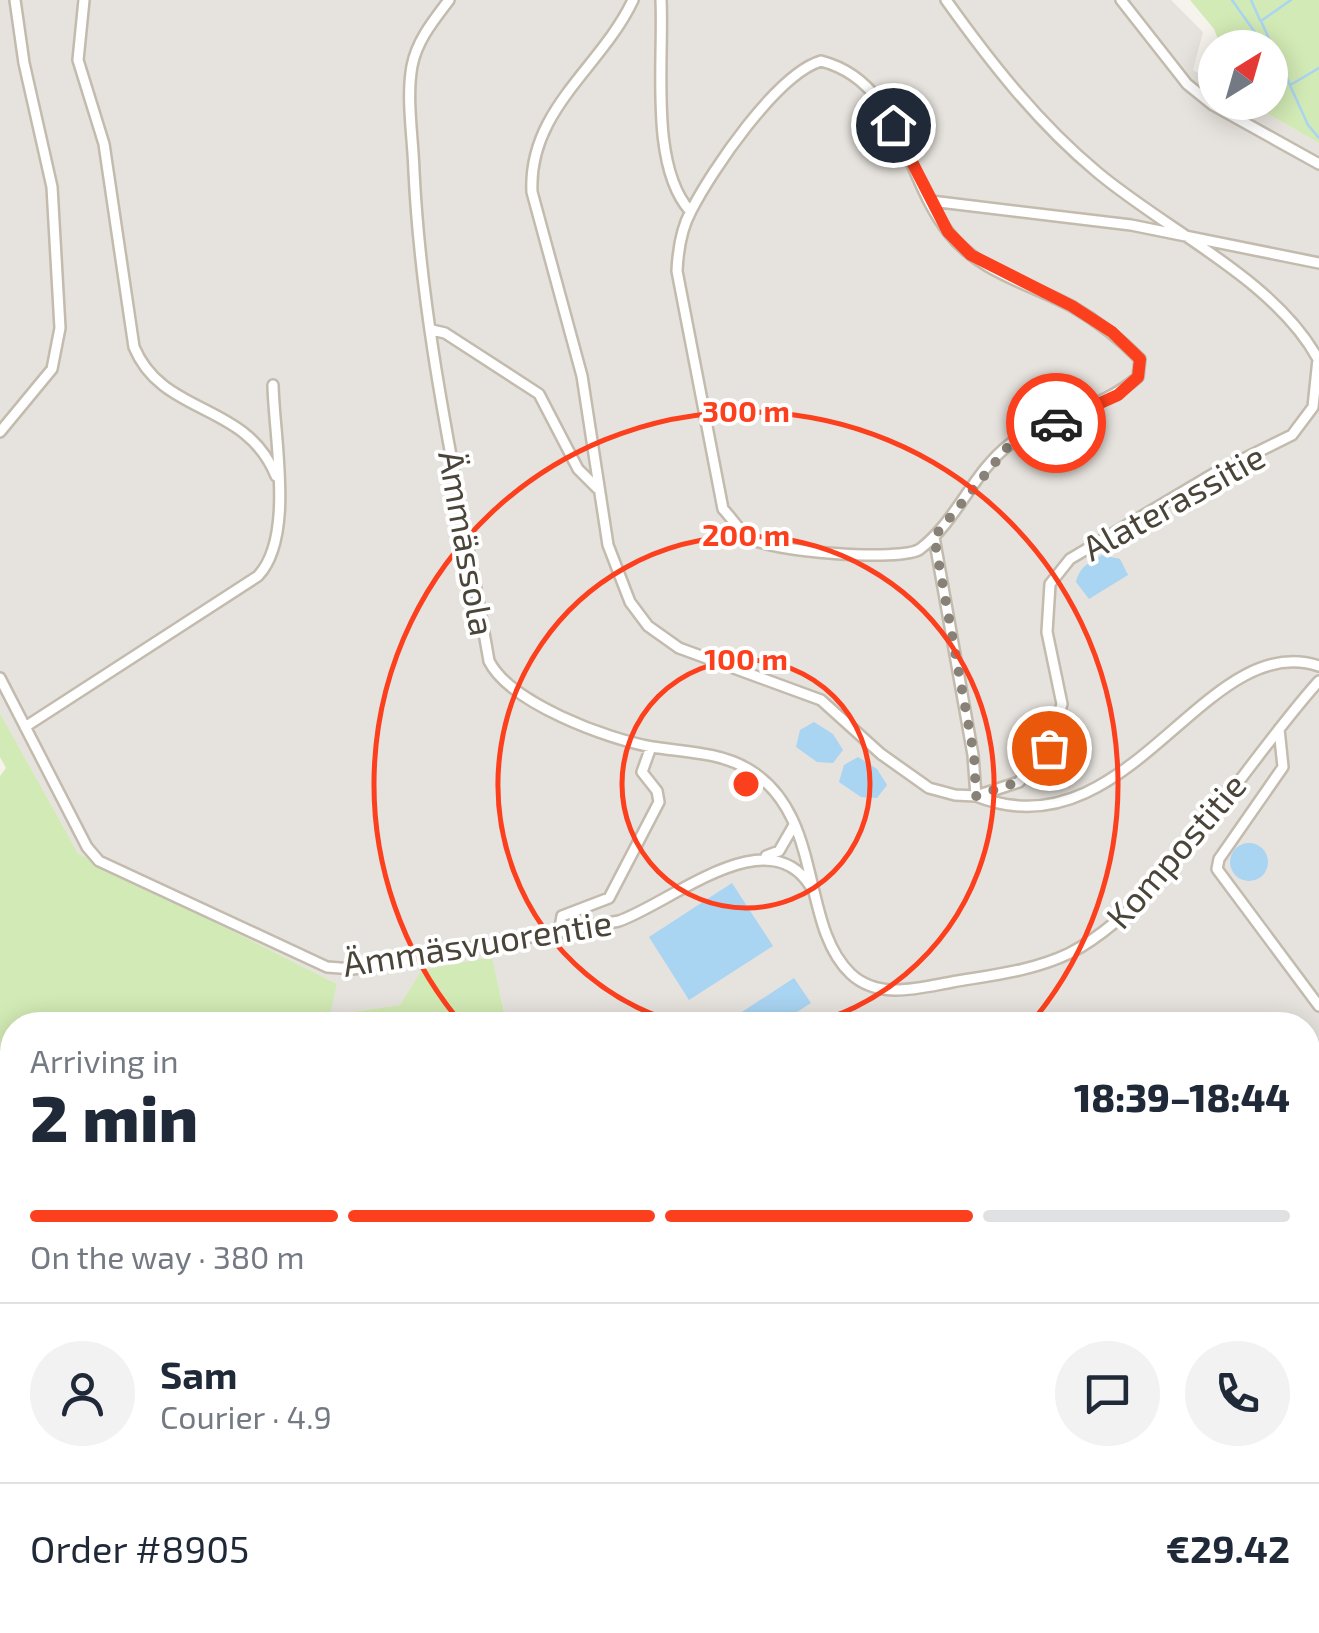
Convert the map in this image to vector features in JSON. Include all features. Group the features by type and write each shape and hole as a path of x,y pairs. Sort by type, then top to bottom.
{"street":[{"path":"0,432 52,369 60,328 52,186 24,63 15,0"},
{"path":"84,0 78,60 104,144 134,348 142,368 157,383 254,437 266,452 276,476"},
{"name":"Ämmässola","path":"449,0 424,34 410,84 416,208 432,330 489,660 497,676 547,708 614,738 716,756 747,768 772,788 794,824 816,897"},
{"path":"634,0 616,34 551,113 530,166 532,192 582,376 598,490 616,573 630,602 648,626 679,648 821,700 881,754 929,788 1015,808 1072,797 1130,767 1212,696 1244,676 1270,664 1294,660 1319,666"},
{"path":"661,0 665,166 678,197 690,211"},
{"name":"Alaterassitie","path":"946,0 1003,79 1074,152 1283,308 1306,335 1318,358 1314,407 1292,435 1213,474 1070,559 1050,584 1047,632 1062,704 1049,748 1018,782 976,796"},
{"path":"1121,0 1187,84 1214,105 1319,164"},
{"path":"821,62 852,72 882,102 948,232 971,255 1072,306 1112,332 1140,359 1138,377 1118,395 1011,443 934,537 916,553 892,557 777,549 749,538 723,508 677,270 678,248 690,211 768,98 799,70 821,62"},
{"path":"931,201 1181,235 1319,263"},
{"path":"432,330 445,333 539,394 578,469 598,490"},
{"path":"25,727 258,576 276,547 280,523 273,385"},
{"path":"934,537 974,755 976,796"},
{"name":"Ämmäsvuorentie","path":"0,678 87,848 99,861 327,967 353,969 559,933 647,911 730,865 779,852 794,824"},
{"name":"Kompostitie","path":"816,897 836,954 851,974 886,990 904,991 1023,970 1066,954 1099,936 1154,884 1319,680"},
{"path":"1279,729 1283,767 1219,858 1218,869 1319,1006"},
{"path":"559,933 562,916 568,911 609,898 659,802 657,790 642,772 651,747"},
{"path":"758,857 796,872 816,897"}],"shaded area":[{"path":"0,0 1171,0 1201,30 1193,70 1198,73 1198,120 1279,120 1319,143 1319,1012 504,1012 492,958 400,1005 330,1012 337,984 78,853 0,713"}],"green space":[{"path":"1190,0 1319,0 1319,143 1279,120 1288,120 1288,30 1214,29"},
{"path":"0,713 78,853 337,984 331,1012 0,1012 0,776 6,768 0,757"},
{"path":"492,957 504,1012 351,1012 400,1005 422,970"}],"water":[{"path":"1102,555 1120,559 1128,575 1089,599 1076,582 1083,569"},
{"path":"814,722 833,734 843,750 833,763 817,762 796,747 800,730"},
{"path":"858,757 877,769 887,785 877,798 861,797 839,782 844,765"},
{"path":"1249,843 1262,849 1268,862 1262,875 1249,881 1236,875 1230,862 1236,849"},
{"path":"732,883 773,946 689,1000 649,937"},
{"path":"794,978 811,1003 797,1012 742,1012"}],"waterway":[{"path":"1232,0 1253,30"},
{"path":"1251,0 1260,20"},
{"path":"1291,0 1261,21 1308,125 1319,138"},
{"path":"1292,84 1319,68"}],"way so far":[{"path":"1049,748 1018,782 976,796 974,755 934,537 989,464 1011,443 1056,423"}],"route":[{"path":"893,125 948,232 971,255 1072,306 1112,332 1140,359 1138,377 1118,395 1056,423"}]}
